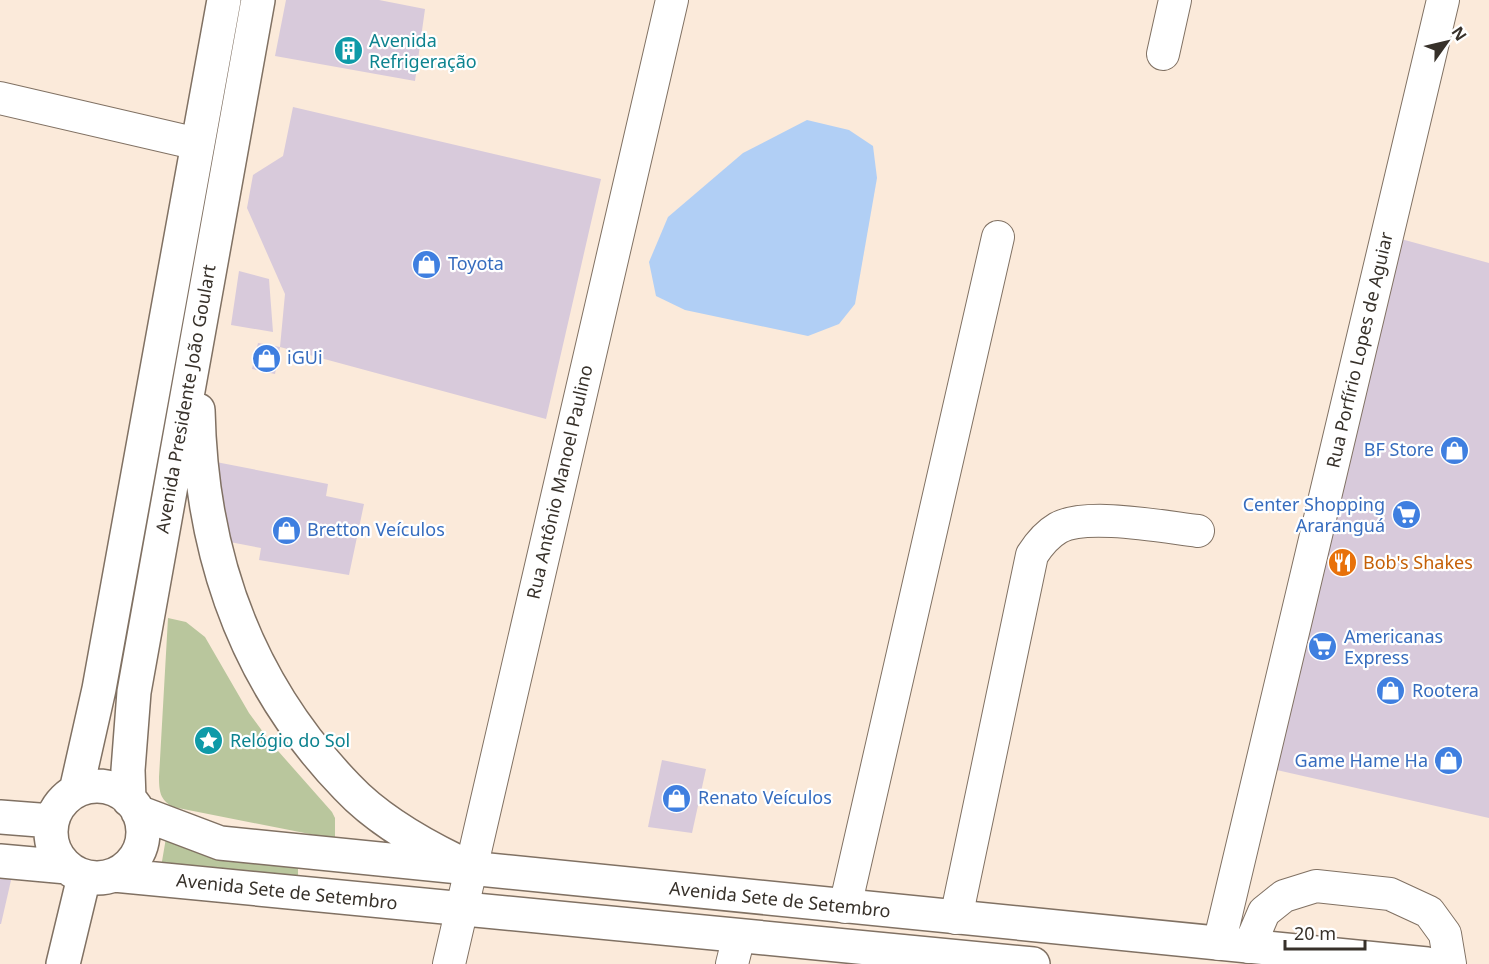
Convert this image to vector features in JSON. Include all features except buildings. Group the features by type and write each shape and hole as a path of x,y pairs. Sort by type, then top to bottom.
{"main road":[{"name":"Avenida Presidente João Goulart","path":"76,791 99,689 224,0"},
{"name":"Avenida Presidente João Goulart","path":"134,806 129,752 134,692 258,0"},
{"path":"198,331 199,447 203,491 212,542 249,646 273,693 306,740 347,788 408,836 471,869"},
{"path":"90,787 104,787 118,791 134,806 142,826 142,842 132,862 88,873 53,846 52,821 57,809 76,791 90,787"},
{"name":"Avenida Sete de Setembro","path":"134,806 220,843 956,918 1225,955 1427,964"},
{"path":"0,817 52,821"},
{"name":"Avenida Sete de Setembro","path":"0,861 88,873 462,909 735,950 1033,964"},
{"path":"63,964 88,873"}],"street":[{"name":"Rua Antônio Manoel Paulino","path":"449,964 672,0"},
{"path":"1162,54 1175,0"},
{"name":"Rua Porfírio Lopes de Aguiar","path":"1225,955 1443,0"},
{"path":"0,98 198,144"},
{"path":"845,907 999,237"},
{"path":"956,918 1032,555 1042,539 1060,527 1086,520 1198,531"},
{"path":"1225,955 1264,912 1284,896 1316,886 1390,894 1429,912 1444,933 1450,964"}],"green space":[{"path":"168,618 186,622 205,637 249,713 271,743 332,812 335,818 335,839 173,807 163,798 159,777"},
{"path":"166,838 298,866 298,877 161,867"}],"water":[{"path":"807,120 849,130 873,146 877,178 855,304 839,324 808,336 685,310 656,296 649,262 668,217 743,153"}],"place":[{"name":"Avenida Refrigeração","path":"348,51"},
{"name":"Toyota","path":"427,264"},
{"name":"iGUi","path":"266,358"},
{"name":"BF Store","path":"1455,450"},
{"name":"Center Shopping Araranguá","path":"1406,515"},
{"name":"Bretton Veículos","path":"286,530"},
{"name":"Bob's Shakes","path":"1342,563"},
{"name":"Americanas Express","path":"1323,647"},
{"name":"Rootera","path":"1391,691"},
{"name":"Relógio do Sol","path":"209,741"},
{"name":"Game Hame Ha","path":"1449,761"},
{"name":"Renato Veículos","path":"677,798"}]}
